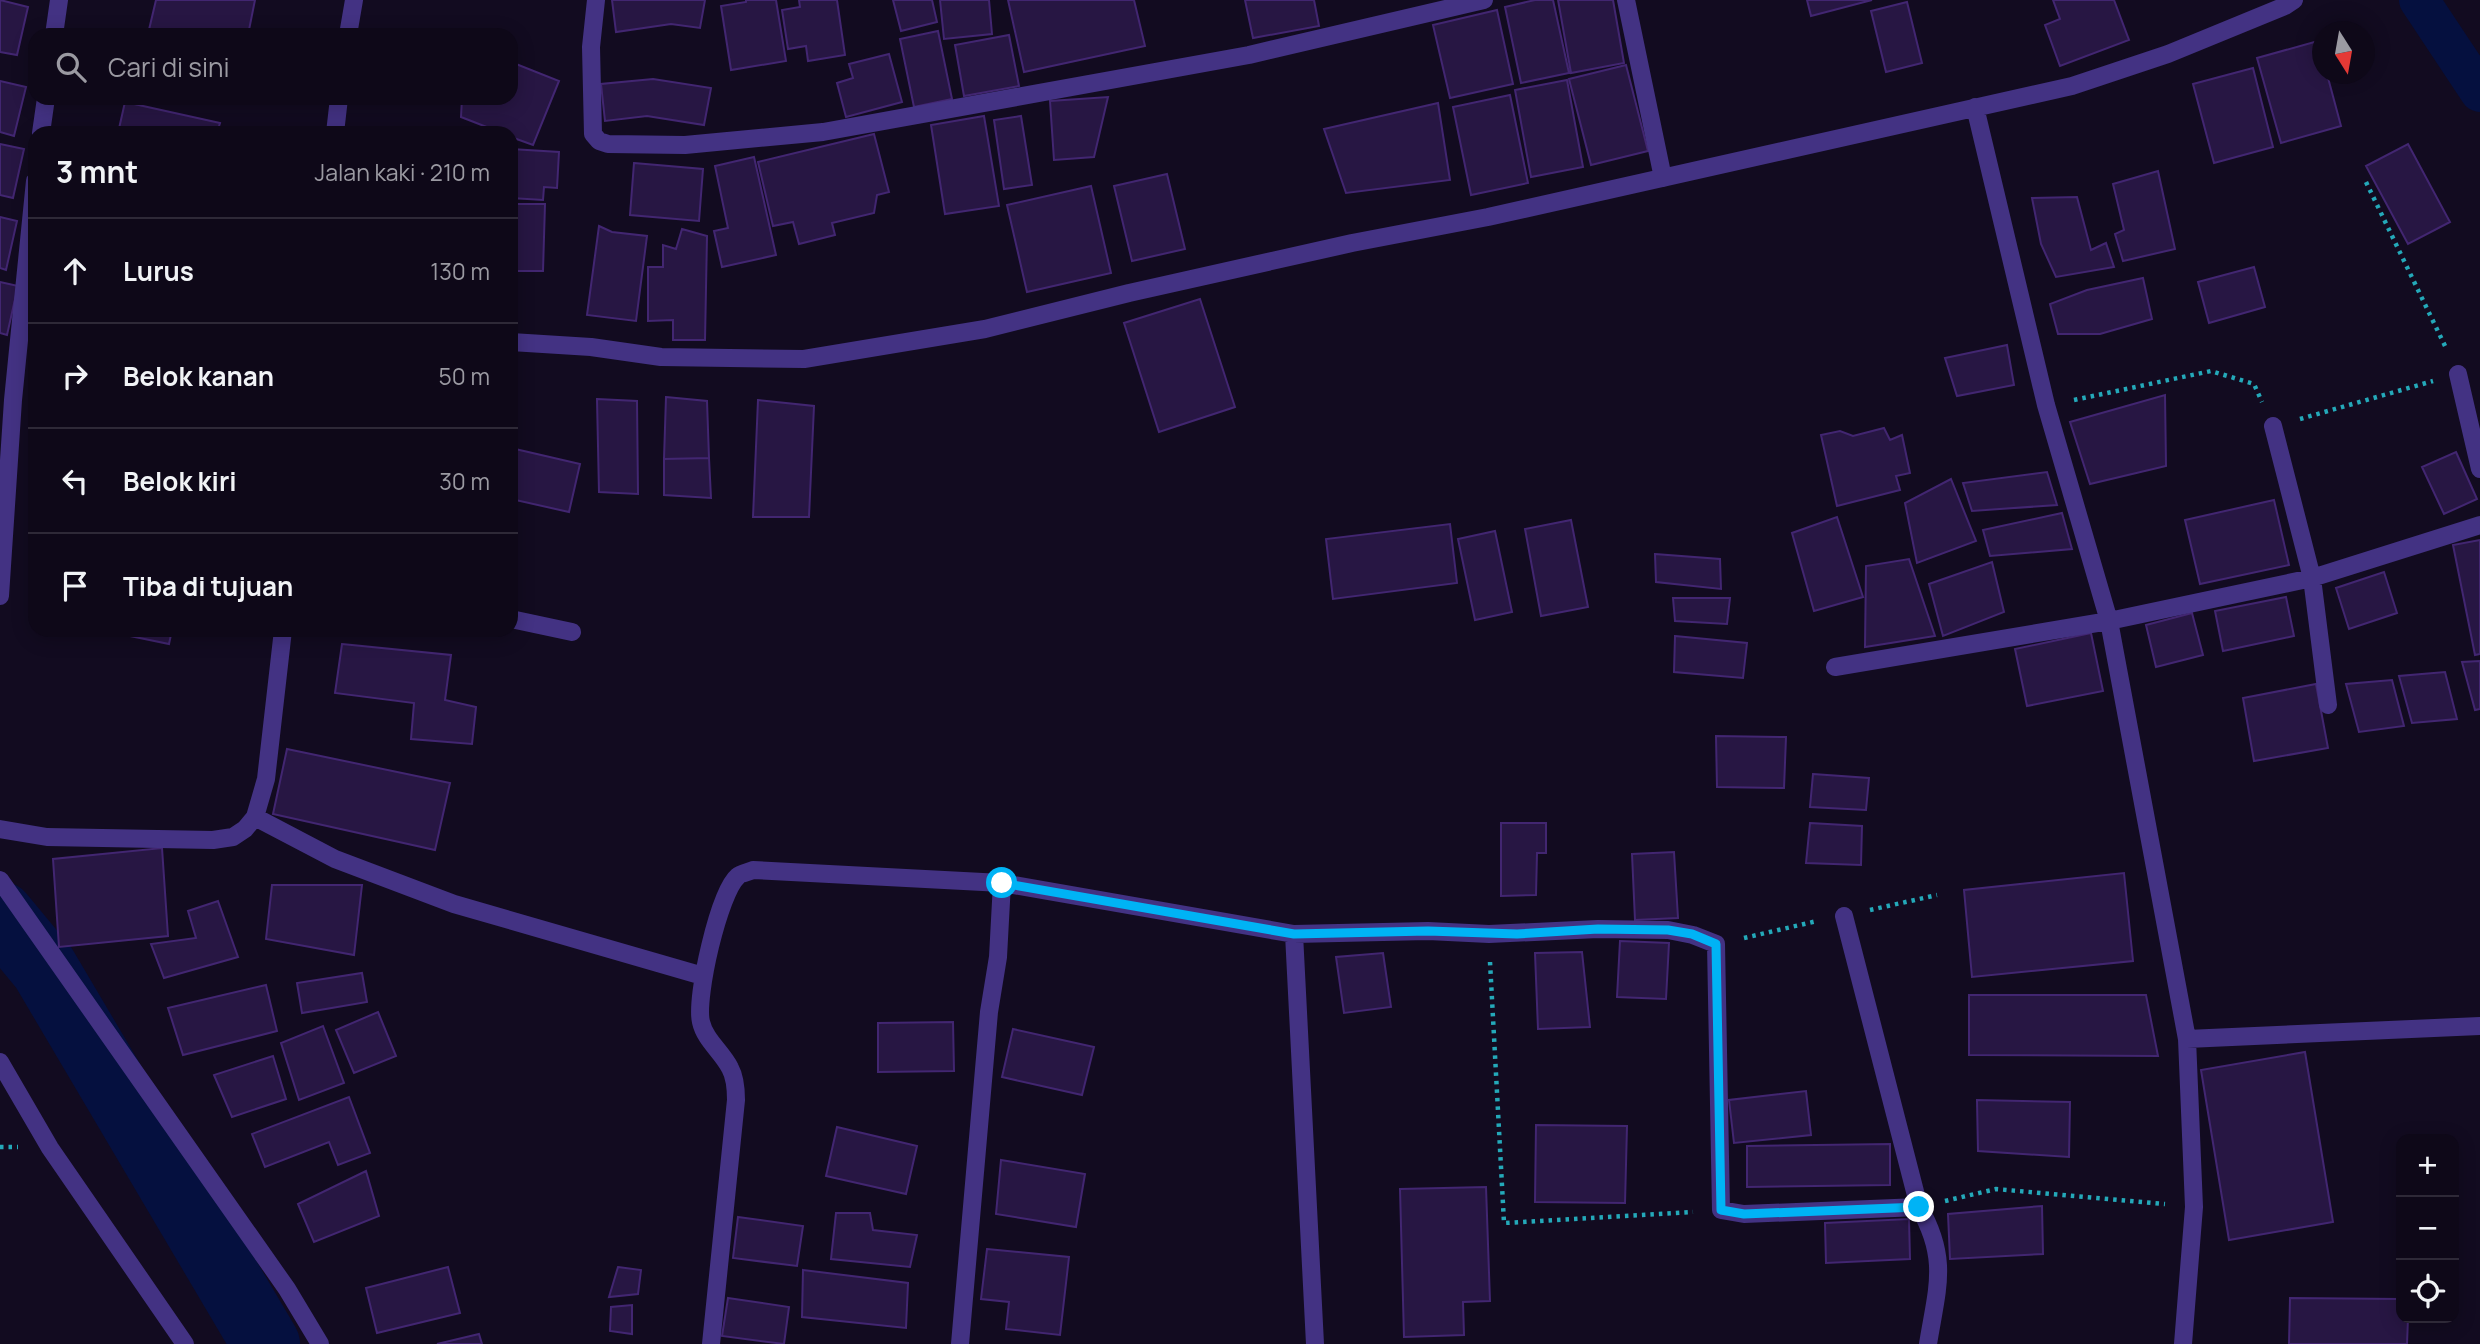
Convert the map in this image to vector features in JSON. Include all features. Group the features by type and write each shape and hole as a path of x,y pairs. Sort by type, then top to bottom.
{"street":[{"path":"55,28 59,0"},
{"path":"349,28 354,0"},
{"path":"596,0 591,47 593,134 608,144 685,145 823,132 1080,86 1248,55 1484,0"},
{"path":"1626,0 1663,178"},
{"path":"518,342 591,346 661,357 804,359 985,329 1129,293 1352,243 1488,217 2084,82 2168,54 2286,2"},
{"path":"42,126 45,105"},
{"path":"336,126 338,105"},
{"path":"1975,107 2046,405 2109,621 2187,1040 2194,1207 2183,1344"},
{"path":"0,596 5,491 28,288"},
{"path":"2458,374 2480,469"},
{"path":"2273,426 2312,578 2328,705"},
{"path":"1835,667 2109,621 2312,578 2480,525"},
{"path":"518,620 572,632"},
{"path":"0,829 47,837 213,840 233,837 245,829 255,817 266,779 282,637"},
{"path":"255,817 335,859 454,904 703,976"},
{"path":"712,1344 736,1100 735,1082 730,1068 700,1022 703,976 714,930 725,900 737,876 753,870 1002,883 1294,934 1428,931 1489,934 1598,929 1668,930 1692,934 1716,944 1721,1210 1744,1214 1919,1207"},
{"path":"0,880 287,1289 320,1344"},
{"path":"960,1344 989,1012 998,957 1002,883"},
{"path":"1844,915 1919,1207 1931,1228 1938,1250 1938,1275 1928,1344"},
{"path":"1294,934 1315,1344"},
{"path":"2187,1040 2480,1026"},
{"path":"0,1062 50,1148 185,1344"}],"path":[{"path":"2046,405 2211,371 2254,384 2273,426 2458,374 2366,182"},
{"path":"1489,934 1504,1223 1721,1210"},
{"path":"1919,1207 1996,1189 2194,1207"}],"building":[{"path":"0,0 28,7 17,55 0,52"},
{"path":"156,0 255,0 249,28 149,28"},
{"path":"612,0 705,0 700,28 671,24 616,32"},
{"path":"746,0 776,0 786,61 731,70 721,6"},
{"path":"799,0 837,0 845,55 808,61 806,46 788,49 782,10 800,7"},
{"path":"893,0 932,0 937,22 901,31"},
{"path":"940,0 989,0 992,34 944,39"},
{"path":"1008,0 1134,0 1145,46 1024,72"},
{"path":"1245,0 1314,0 1319,26 1253,38"},
{"path":"1535,0 1553,0 1569,73 1521,83 1505,7"},
{"path":"1558,0 1613,0 1624,63 1571,73"},
{"path":"1807,0 1872,0 1811,16"},
{"path":"2053,0 2114,0 2129,40 2060,66 2045,25 2060,19"},
{"path":"1907,2 1922,63 1886,72 1871,11"},
{"path":"1497,10 1513,84 1450,98 1433,25"},
{"path":"938,31 952,99 914,107 900,39"},
{"path":"1009,35 1019,86 964,96 955,45"},
{"path":"2312,43 2312,84 2330,84 2341,126 2281,143 2257,58"},
{"path":"889,54 902,102 846,117 837,83 853,78 849,64"},
{"path":"518,65 559,81 533,145 518,140 518,126 484,126 461,117 462,105 518,105"},
{"path":"1626,65 1648,151 1591,165 1569,79"},
{"path":"2253,68 2273,147 2214,163 2193,84"},
{"path":"653,79 711,88 704,125 647,116 605,121 601,84"},
{"path":"1567,80 1583,167 1531,177 1515,90"},
{"path":"0,81 26,87 14,136 0,132"},
{"path":"1510,95 1528,183 1471,195 1453,107"},
{"path":"1108,97 1094,157 1054,160 1050,101"},
{"path":"1438,103 1450,180 1346,193 1324,129"},
{"path":"124,105 139,105 220,123 219,126 120,126"},
{"path":"984,116 999,206 945,214 931,125"},
{"path":"1021,116 1032,185 1004,189 994,120"},
{"path":"874,134 889,192 877,195 874,213 832,223 835,235 799,244 793,222 773,226 758,162"},
{"path":"0,144 24,149 13,198 0,195"},
{"path":"2408,144 2450,222 2408,244 2366,166"},
{"path":"518,149 559,152 557,188 544,187 543,200 518,198"},
{"path":"754,157 776,255 722,267 714,231 728,228 715,166"},
{"path":"634,163 703,169 699,221 630,215"},
{"path":"2158,171 2175,249 2123,261 2115,234 2124,230 2113,184"},
{"path":"1167,174 1185,249 1132,261 1114,186"},
{"path":"1091,186 1111,273 1027,292 1007,205"},
{"path":"2077,197 2091,250 2106,243 2114,267 2056,277 2041,244 2032,198"},
{"path":"518,204 545,204 543,271 518,271"},
{"path":"0,217 17,221 6,270 0,268"},
{"path":"599,226 612,232 647,236 636,321 587,315"},
{"path":"682,229 707,236 705,340 673,340 673,320 648,321 648,267 663,267 663,245 676,249"},
{"path":"2254,267 2265,307 2209,323 2198,282"},
{"path":"2143,278 2152,319 2100,334 2058,334 2050,304 2087,290"},
{"path":"0,282 18,286 7,335 0,333"},
{"path":"1200,299 1235,407 1159,432 1124,323"},
{"path":"2007,345 2014,385 1957,396 1945,358"},
{"path":"2165,395 2166,466 2090,484 2070,422"},
{"path":"666,397 707,401 709,458 664,459"},
{"path":"597,399 637,401 638,494 599,492"},
{"path":"758,400 814,406 809,517 753,517"},
{"path":"1884,428 1890,440 1902,435 1910,473 1896,476 1900,490 1837,506 1821,435 1840,431 1853,436"},
{"path":"518,450 580,464 569,512 518,501"},
{"path":"2456,452 2477,499 2444,514 2422,467"},
{"path":"709,458 711,498 664,495 664,459"},
{"path":"2047,472 2057,505 1972,511 1963,483"},
{"path":"1951,479 1976,541 1917,563 1905,503"},
{"path":"2274,500 2289,565 2200,584 2185,520"},
{"path":"2062,513 2072,549 1990,556 1983,530"},
{"path":"1837,517 1863,597 1814,611 1792,533"},
{"path":"1571,520 1588,607 1541,616 1525,529"},
{"path":"1450,524 1457,583 1333,599 1326,539"},
{"path":"1495,531 1512,612 1475,620 1458,539"},
{"path":"2480,540 2480,654 2475,655 2453,545"},
{"path":"1655,554 1720,559 1721,589 1656,582"},
{"path":"1909,559 1935,636 1865,647 1866,566"},
{"path":"1992,562 2004,612 1943,636 1929,584"},
{"path":"2384,572 2397,613 2349,629 2336,588"},
{"path":"2286,597 2294,636 2223,651 2215,611"},
{"path":"1673,598 1730,598 1727,624 1675,621"},
{"path":"2192,613 2203,655 2156,667 2146,625"},
{"path":"2091,633 2103,691 2027,706 2015,649"},
{"path":"1675,636 1747,643 1743,678 1674,672"},
{"path":"135,637 170,637 169,644"},
{"path":"342,644 451,655 445,700 476,707 472,744 411,739 414,703 335,693"},
{"path":"2480,661 2480,709 2475,710 2462,662"},
{"path":"2445,672 2457,719 2412,723 2399,676"},
{"path":"2392,680 2404,726 2359,732 2346,684"},
{"path":"2316,684 2328,748 2254,761 2243,698"},
{"path":"1716,736 1786,737 1784,788 1717,787"},
{"path":"287,749 450,783 435,850 273,814"},
{"path":"1813,774 1869,778 1866,810 1810,807"},
{"path":"1501,823 1546,823 1546,853 1537,853 1536,895 1501,896"},
{"path":"1810,823 1862,826 1861,865 1806,863"},
{"path":"162,848 168,936 59,947 53,859"},
{"path":"1674,852 1678,918 1635,920 1632,854"},
{"path":"2124,873 2133,961 1972,977 1964,890"},
{"path":"272,885 362,885 354,955 266,939"},
{"path":"218,901 238,957 164,978 151,944 196,938 188,911"},
{"path":"1620,941 1669,943 1666,999 1617,997"},
{"path":"1582,952 1590,1027 1538,1029 1535,953"},
{"path":"1383,953 1391,1007 1344,1013 1336,957"},
{"path":"362,973 367,1002 302,1013 297,983"},
{"path":"266,985 277,1031 183,1055 168,1008"},
{"path":"1969,995 2146,995 2158,1056 1969,1055"},
{"path":"378,1012 396,1056 354,1073 336,1030"},
{"path":"953,1022 954,1071 878,1072 878,1023"},
{"path":"323,1026 344,1083 299,1100 281,1043"},
{"path":"1013,1029 1094,1047 1082,1095 1002,1077"},
{"path":"2305,1052 2333,1222 2229,1240 2201,1070"},
{"path":"273,1056 286,1099 232,1117 214,1075"},
{"path":"1806,1091 1811,1135 1734,1143 1729,1100"},
{"path":"349,1097 370,1153 338,1165 329,1142 265,1167 252,1134"},
{"path":"1977,1100 2070,1102 2069,1157 1978,1151"},
{"path":"1536,1125 1627,1126 1625,1203 1535,1202"},
{"path":"837,1127 917,1146 906,1194 826,1176"},
{"path":"1890,1144 1890,1185 1747,1187 1747,1146"},
{"path":"1001,1160 1085,1174 1076,1227 996,1214"},
{"path":"366,1171 379,1216 314,1242 298,1204"},
{"path":"1486,1187 1490,1301 1463,1302 1464,1335 1404,1337 1400,1189"},
{"path":"2042,1206 2043,1254 1950,1259 1948,1214"},
{"path":"836,1213 870,1213 873,1230 917,1235 910,1267 831,1259"},
{"path":"738,1217 803,1226 797,1266 733,1258"},
{"path":"1909,1219 1910,1259 1826,1263 1825,1223"},
{"path":"987,1249 1069,1257 1060,1335 1006,1329 1009,1302 981,1299"},
{"path":"448,1267 460,1313 377,1333 366,1288"},
{"path":"618,1267 641,1270 638,1294 609,1297"},
{"path":"803,1270 908,1283 906,1328 802,1317"},
{"path":"728,1298 789,1307 784,1344 722,1336"},
{"path":"2290,1298 2396,1299 2396,1323 2408,1323 2407,1344 2289,1344"},
{"path":"632,1305 632,1334 610,1331 611,1307"},
{"path":"479,1334 482,1344 437,1344"}],"waterway":[{"path":"2419,0 2480,92"},
{"path":"0,915 44,968 266,1344"}],"route":[{"path":"1002,883 1294,934 1428,931 1517,934 1598,929 1668,930 1692,934 1716,944 1721,1210 1744,1214 1919,1207"}]}
